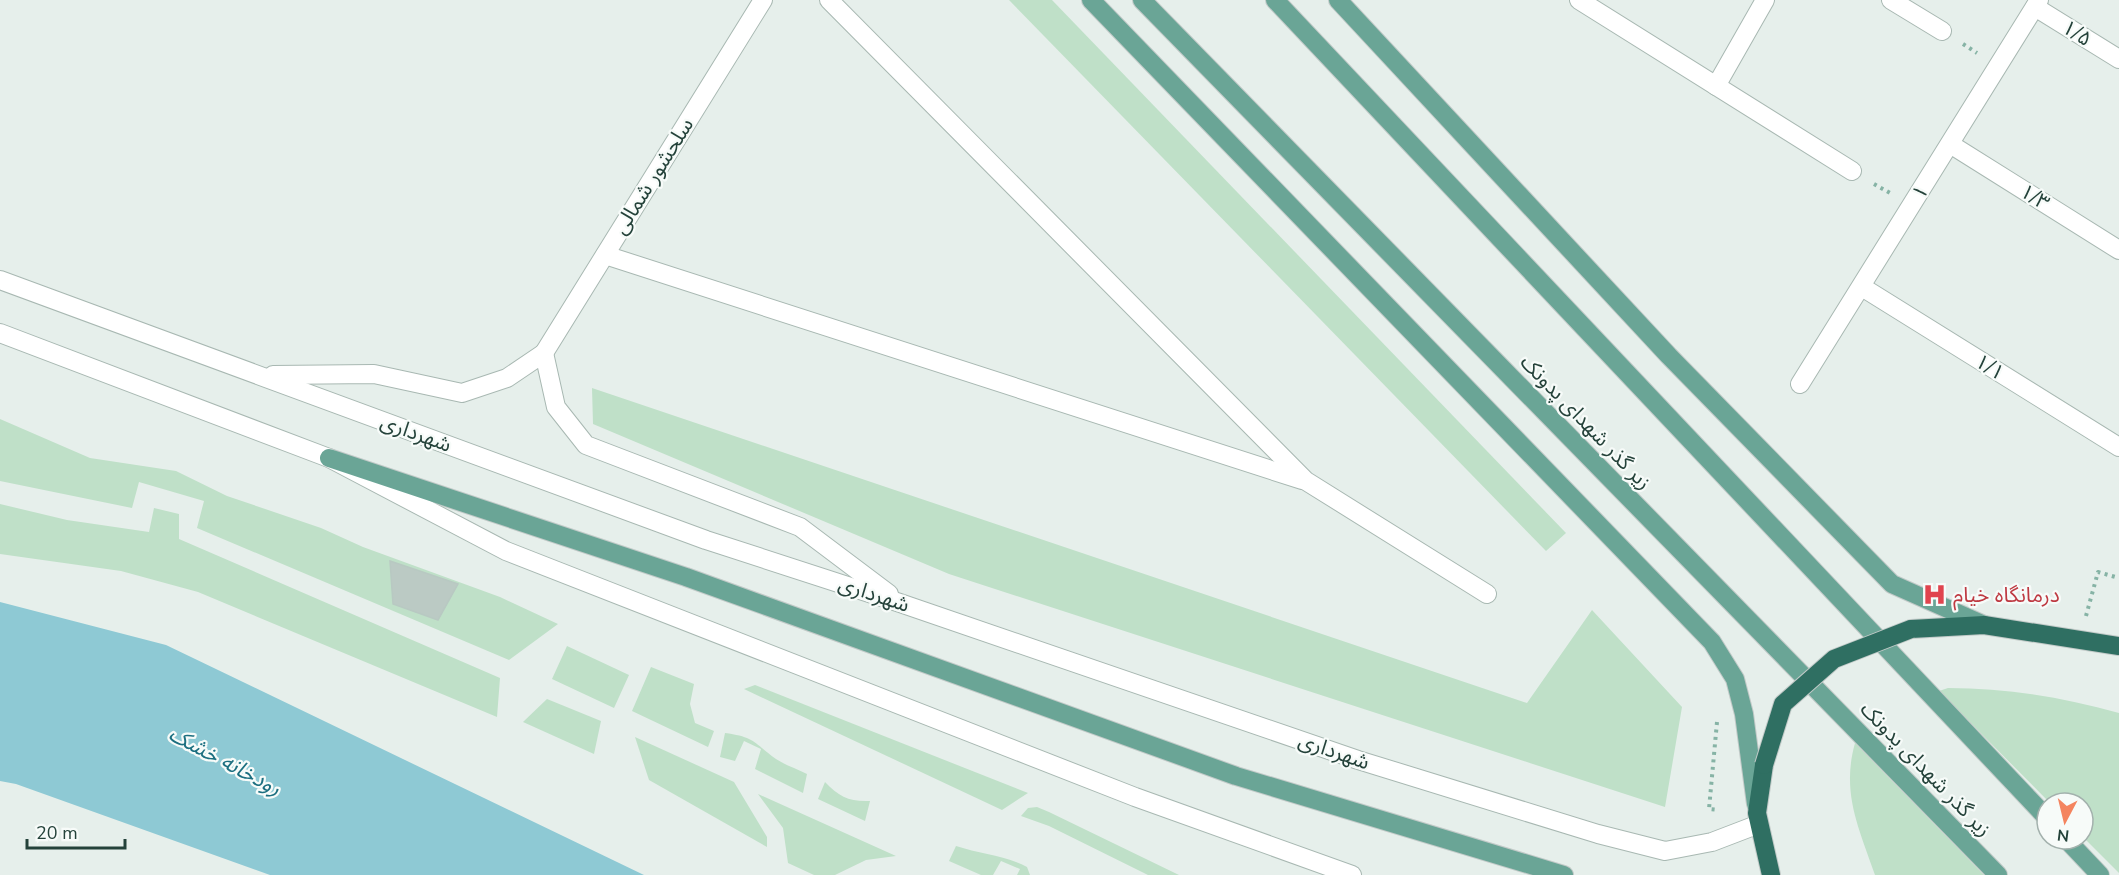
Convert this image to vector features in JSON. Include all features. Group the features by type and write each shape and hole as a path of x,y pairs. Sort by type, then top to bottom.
{"highway":[{"path":"1772,875 1758,818 1764,765 1783,704 1834,658 1911,629 1984,625 2119,646"}],"main road":[{"path":"1092,0 1712,642 1734,679 1744,714 1758,818"},
{"name":"زیر گذر شهدای پدونک","path":"1142,0 1998,875"},
{"path":"1275,0 2035,805"},
{"path":"1338,0 1669,356 1892,584 1984,625"},
{"path":"329,458 686,577 1236,776 1564,875"},
{"path":"2078,851 2100,875"}],"street":[{"name":"سلحشور شمالی","path":"544,353 763,0"},
{"path":"829,0 1306,481 1487,594"},
{"path":"1579,0 1852,171"},
{"path":"1716,86 1765,0"},
{"path":"1891,0 1942,31"},
{"name":"۱/۵","path":"2037,3 2119,59"},
{"name":"۱","path":"1800,384 2037,3"},
{"name":"۱/۳","path":"1950,144 2119,250"},
{"path":"605,255 1306,481"},
{"name":"شهرداری","path":"0,280 706,540 900,603 1358,760 1598,834 1665,851 1712,842 1758,818"},
{"name":"۱/۱","path":"1862,287 2119,447"},
{"path":"0,333 329,458 506,551 1135,797 1352,875"},
{"path":"261,376 374,374 462,393 507,378 544,353 556,407 586,445 800,527 900,603"}],"path":[{"path":"1942,31 1998,66"},
{"path":"1852,171 1912,206"},
{"path":"2080,639 2098,572 2119,578"},
{"path":"1709,809 1717,718"}],"green space":[{"path":"1009,0 1052,0 1566,533 1546,551"},
{"path":"592,388 1527,703 1592,610 1682,707 1665,807 949,574 593,424"},
{"path":"0,419 90,458 176,471 227,496 321,528 363,547 500,597 558,624 509,660 197,528 204,501 139,482 132,508 0,481"},
{"path":"0,504 67,520 149,532 154,508 179,514 179,539 500,678 497,717 198,592 121,571 0,554"},
{"path":"567,646 629,675 614,708 552,679"},
{"path":"651,667 694,684 690,704 695,723 714,731 708,747 632,711"},
{"path":"755,685 1028,793 1002,810 744,689"},
{"path":"1948,688 2034,695 2077,702 2119,713 2119,873 2095,849 2095,791 2038,791 1939,691"},
{"path":"547,699 601,721 594,754 523,722"},
{"path":"725,733 749,739 780,761 807,774 803,793 755,769 761,749 744,741 735,761 720,757"},
{"path":"635,737 734,782 767,837 767,847 649,780"},
{"path":"1855,743 1984,875 1875,875 1858,826 1851,794 1851,761"},
{"path":"825,782 845,798 870,801 865,821 818,799"},
{"path":"758,794 896,856 866,860 835,875 814,875 788,863 783,828"},
{"path":"1037,807 1179,875 1148,875 1049,826 1021,816 1028,808"},
{"path":"956,846 1019,863 1027,867 1030,875 1017,875 1020,869 1001,861 993,875 981,875 949,861"}],"water":[{"name":"رودخانه خشک","path":"0,602 166,645 644,875 270,875 16,784 0,781"}],"building":[{"path":"390,561 458,584 438,620 393,604"}],"place":[{"name":"درمانگاه خیام","path":"1935,595"}]}
